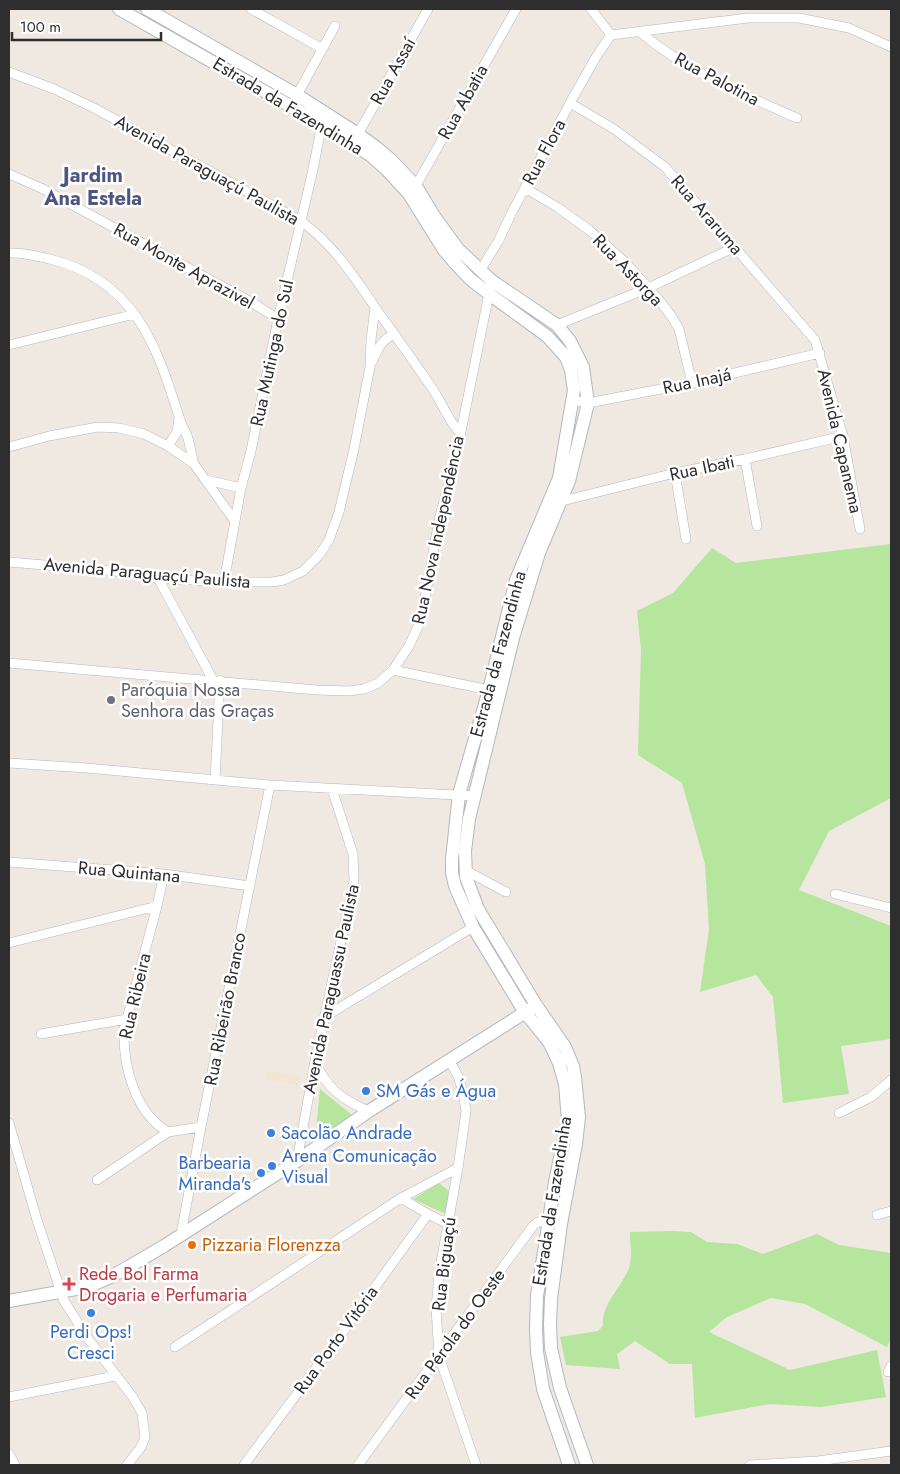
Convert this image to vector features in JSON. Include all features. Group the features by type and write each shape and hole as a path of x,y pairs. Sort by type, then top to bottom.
{"main road":[{"name":"Estrada da Fazendinha","path":"119,9 322,124 370,155 412,190 444,250 470,279 547,336 566,357 573,377 573,400 559,478 516,580 489,690 459,794 453,840 452,872 455,886 473,927 524,1012 548,1042 559,1063 565,1084 568,1120 555,1222 550,1324 551,1348 560,1388 587,1465"},
{"name":"Estrada da Fazendinha","path":"150,9 297,95 358,134 390,159 447,236 492,281 557,325 570,341 584,367 588,403 562,501 539,553 513,638 469,819 464,851 468,884 478,909 536,1006 565,1047 573,1066 577,1087 579,1117 576,1144 537,1296 537,1352 543,1389 568,1465"},
{"path":"9,1300 87,1287 111,1277 297,1161 369,1111 536,1006"}],"street":[{"path":"251,9 321,48"},
{"name":"Rua Assaí","path":"358,134 428,9"},
{"name":"Rua Abatia","path":"412,190 516,9"},
{"path":"591,9 612,35 748,18 800,18 849,28 891,47"},
{"path":"297,95 321,48 335,26"},
{"name":"Rua Palotina","path":"640,32 697,71 731,89 797,118"},
{"name":"Rua Flora","path":"480,271 499,240 524,188 570,103 596,57 612,35"},
{"name":"Avenida Paraguaçú Paulista","path":"9,72 54,89 94,108 301,221 328,244 378,311 371,340 370,367 344,490 329,540 320,554 303,571 284,580 258,583 224,582 158,578 114,571 9,562"},
{"name":"Rua Araruma","path":"570,103 614,129 665,167 808,331 815,340 820,353"},
{"name":"Rua Mutinga do Sul","path":"224,582 234,520 322,124"},
{"name":"Rua Monte Aprazivel","path":"9,174 41,188 251,302 278,319"},
{"name":"Rua Astorga","path":"524,188 557,207 589,230 620,257 648,288 672,316 680,329 692,383"},
{"path":"557,325 648,288 735,247"},
{"path":"9,253 36,256 62,262 83,271 117,293 135,314 152,341 173,395 188,439 194,464"},
{"name":"Rua Nova Independência","path":"9,663 317,690 349,691 364,689 378,683 393,670 410,646 421,620 439,520 456,456 492,281"},
{"path":"378,311 460,433"},
{"path":"9,345 135,314"},
{"name":"Avenida Paraguaçú Paulista","path":"370,367 381,342 394,334"},
{"name":"Rua Inajá","path":"573,400 588,403 692,383 820,353"},
{"name":"Avenida Capanema","path":"820,353 843,436 860,529"},
{"path":"446,411 464,413"},
{"path":"168,446 177,432 180,419"},
{"path":"9,447 57,434 98,427 119,428 135,432 168,446 194,464 234,520"},
{"name":"Rua Ibati","path":"562,501 675,473 843,436"},
{"path":"745,459 757,526"},
{"path":"675,473 686,539"},
{"path":"206,480 241,488"},
{"path":"158,578 216,680 215,780"},
{"path":"393,670 489,690"},
{"path":"9,763 87,768 270,785 475,796"},
{"name":"Rua Ribeirão Branco","path":"181,1234 270,785"},
{"name":"Avenida Paraguassu Paulista","path":"297,1161 315,1061 354,881 353,854 332,789"},
{"name":"Rua Quintana","path":"9,862 164,874 250,886"},
{"path":"465,870 506,892"},
{"name":"Rua Ribeira","path":"164,874 124,1030 123,1048 131,1082 154,1123 168,1132"},
{"path":"835,894 891,908"},
{"path":"9,943 157,906"},
{"path":"326,1016 473,927"},
{"path":"41,1034 127,1019"},
{"name":"Rua Biguaçú","path":"449,1060 458,1076 466,1111 439,1274 436,1308 438,1356 476,1465"},
{"path":"315,1061 322,1076 332,1089 369,1111"},
{"path":"839,1112 871,1097 891,1080"},
{"path":"9,1123 61,1292 78,1323 115,1376 132,1396 142,1414 145,1437 141,1447 126,1465"},
{"path":"96,1180 168,1132 201,1127"},
{"path":"175,1347 402,1198 458,1168"},
{"path":"402,1198 448,1224"},
{"path":"877,1215 891,1211"},
{"name":"Rua Porto Vitória","path":"244,1465 428,1214"},
{"name":"Rua Pérola do Oeste","path":"358,1465 533,1226 538,1222 555,1222"},
{"path":"9,1397 115,1376"},
{"path":"750,1465 840,1462 891,1451"},
{"path":"9,1454 15,1465"}],"shaded area":[{"path":"267,1071 299,1077 298,1085 265,1079"}],"green space":[{"path":"891,544 891,798 829,831 799,890 891,926 891,1039 841,1046 849,1094 783,1103 773,997 756,975 700,992 709,929 705,864 682,783 638,755 641,650 637,611 673,593 712,548 736,563"},
{"path":"320,1089 352,1115 315,1140"},
{"path":"439,1183 450,1192 446,1214 413,1199"},
{"path":"630,1232 691,1232 707,1242 737,1244 763,1254 817,1234 839,1245 891,1253 891,1338 887,1347 805,1304 771,1298 727,1317 709,1332 790,1370 877,1350 886,1397 821,1407 770,1404 695,1418 692,1364 670,1364 635,1341 617,1354 620,1369 566,1365 560,1337 598,1331 603,1326 603,1318 608,1304 629,1268 631,1255"}],"place":[{"name":"Paróquia Nossa Senhora das Graças","path":"111,700"},
{"name":"SM Gás e Água","path":"366,1091"},
{"name":"Sacolão Andrade","path":"271,1133"},
{"name":"Arena Comunicação Visual","path":"272,1166"},
{"name":"Barbearia Miranda's","path":"261,1173"},
{"name":"Pizzaria Florenzza","path":"192,1245"},
{"name":"Rede Bol Farma Drogaria e Perfumaria","path":"69,1284"},
{"name":"Perdi Ops! Cresci","path":"91,1313"}],"district":[{"name":"Jardim Ana Estela","path":"93,186"}]}
